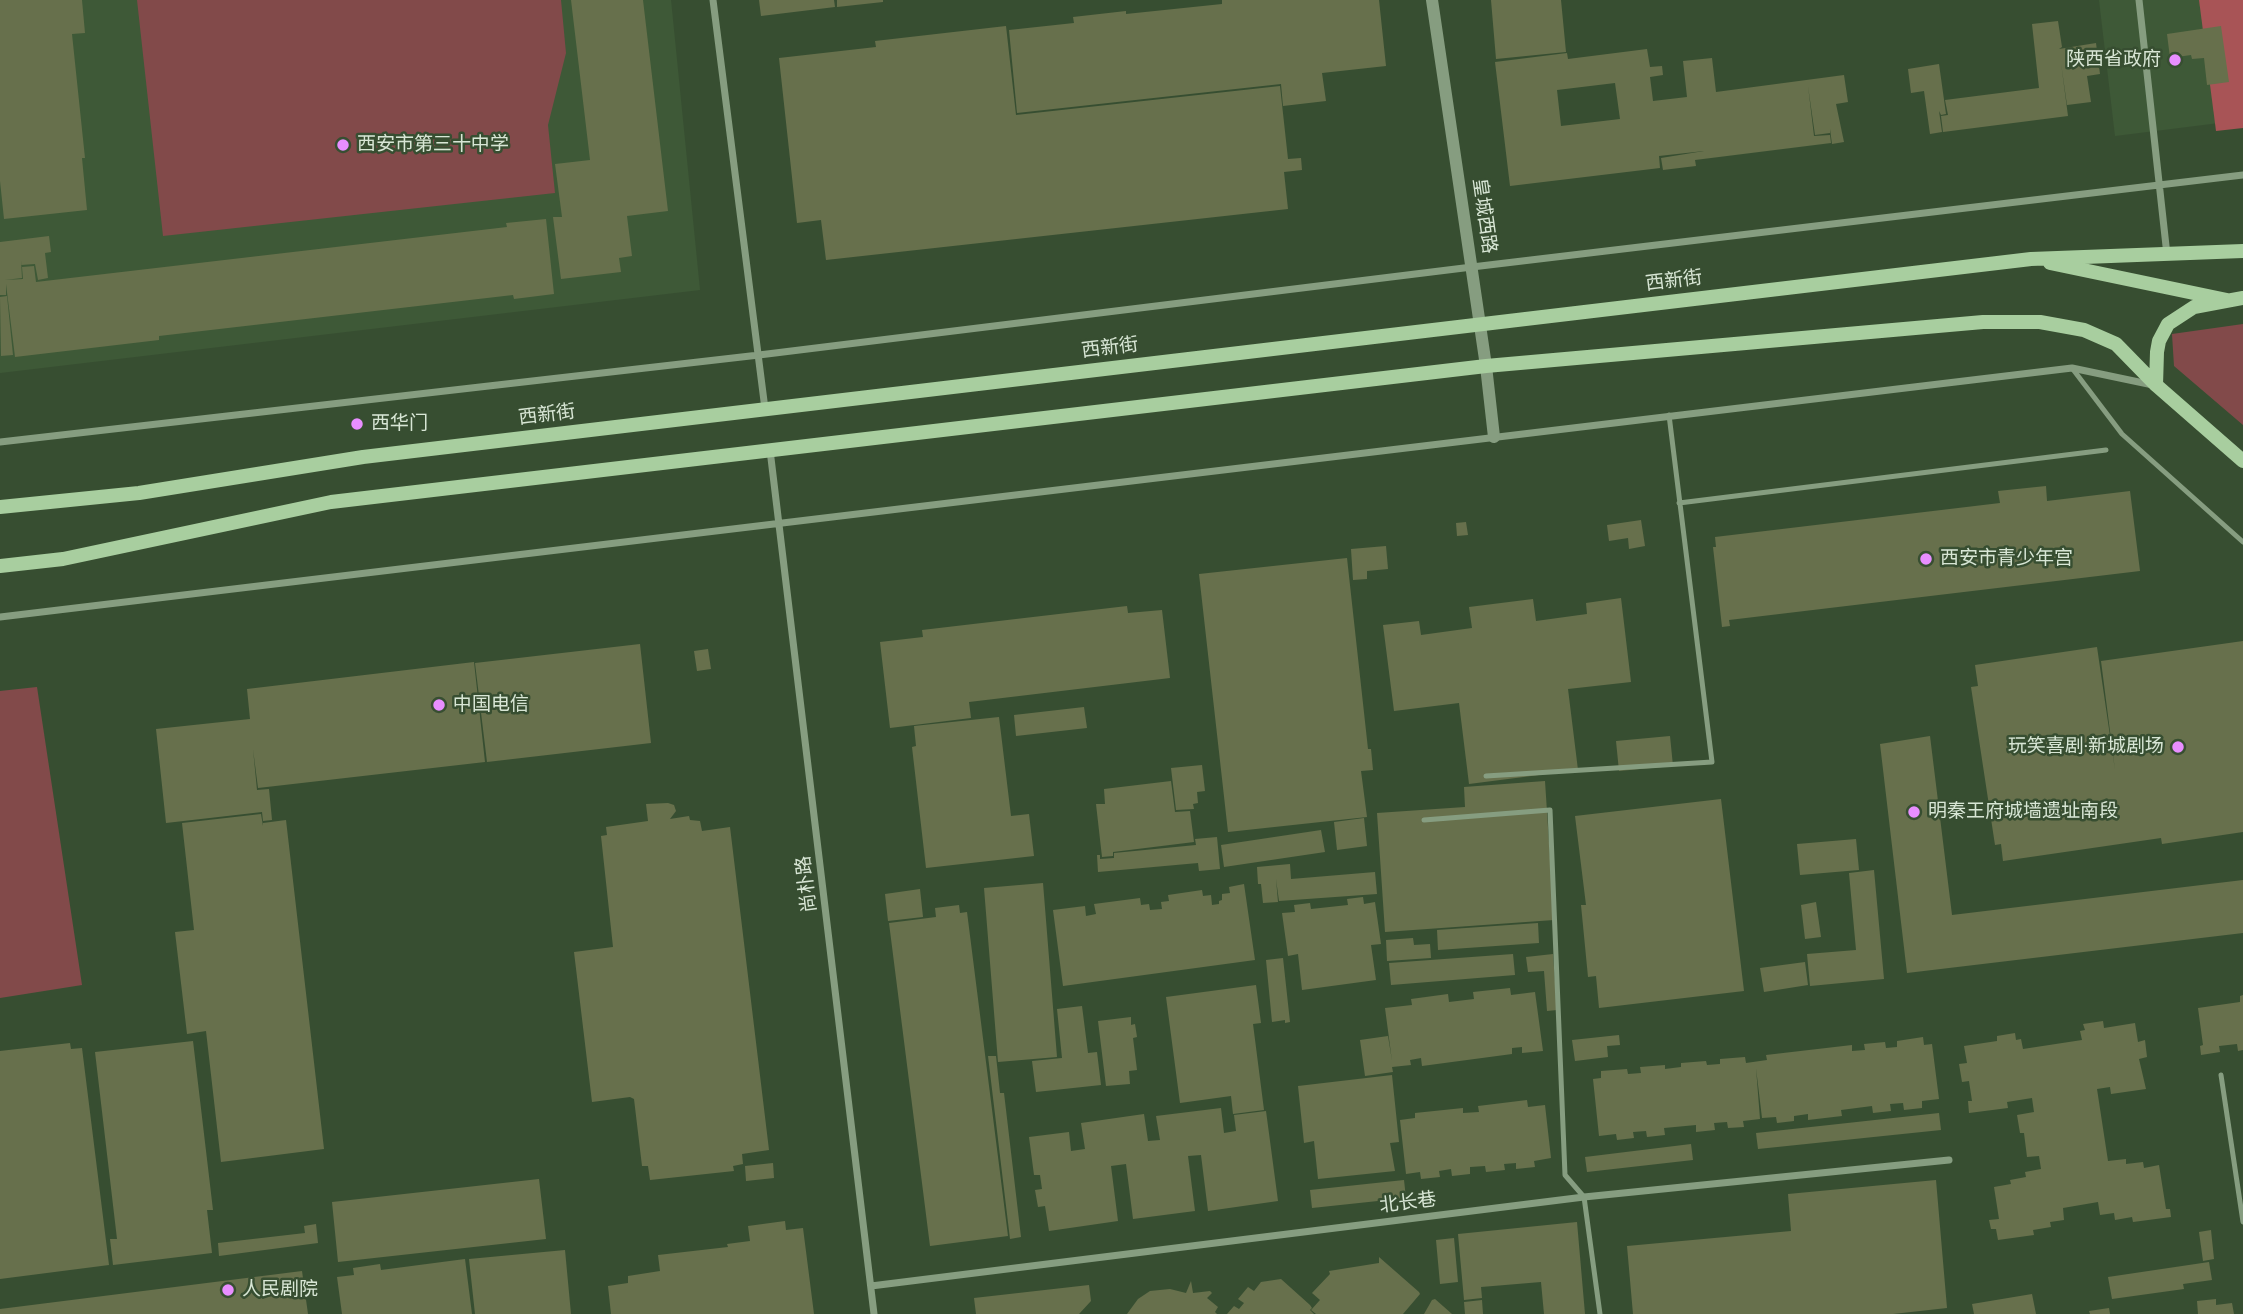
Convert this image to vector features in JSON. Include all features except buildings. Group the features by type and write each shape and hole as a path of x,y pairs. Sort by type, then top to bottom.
{"main road":[{"name":"西新街","path":"0,507 139,493 363,457 2031,259 2105,255 2167,256 2243,251"},
{"path":"2031,259 2227,300"},
{"path":"2156,385 2159,341 2168,324 2194,307 2243,298"},
{"path":"0,566 64,559 331,502 1486,366 1983,322 2040,322 2084,330 2116,344 2156,385 2243,461"}],"street":[{"path":"713,0 765,409"},
{"name":"皇城西路","path":"1432,0 1494,437"},
{"path":"2139,0 2167,256"},
{"path":"0,442 759,355 2243,175"},
{"path":"0,617 2072,368 2156,385"},
{"name":"尚朴路","path":"770,450 874,1314"},
{"name":"北长巷","path":"871,1286 1584,1197 1949,1160"}],"lane":[{"path":"2072,368 2122,434 2243,542"},
{"path":"1486,776 1712,762 1669,415"},
{"path":"1679,503 2106,450"},
{"path":"1424,820 1550,810 1565,1175 1584,1197 1600,1314"},
{"path":"2221,1074 2243,1222"}],"shaded area":[{"name":"西安市第三十中学","path":"0,0 671,0 700,290 0,373"},
{"path":"137,0 561,0 566,53 548,125 555,193 163,236"},
{"name":"陕西省政府","path":"2099,0 2243,0 2243,120 2115,136"},
{"path":"2199,0 2243,0 2243,128 2216,131"},
{"path":"2243,324 2243,425 2174,366 2172,334"},
{"path":"37,687 82,985 0,998 0,691"}],"place":[{"name":"陕西省政府","path":"2175,60"},
{"name":"西安市第三十中学","path":"343,145"},
{"name":"西华门","path":"357,424"},
{"name":"西安市青少年宫","path":"1926,559"},
{"name":"中国电信","path":"439,705"},
{"name":"玩笑喜剧·新城剧场","path":"2178,747"},
{"name":"明秦王府城墙遗址南段","path":"1914,812"},
{"name":"人民剧院","path":"228,1290"}]}
